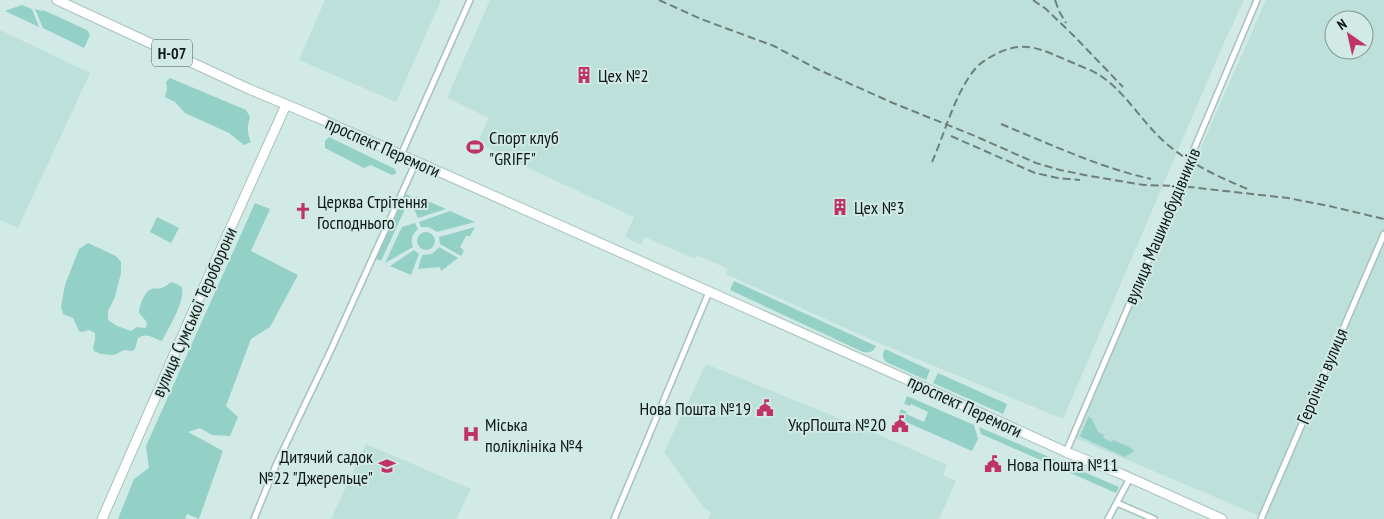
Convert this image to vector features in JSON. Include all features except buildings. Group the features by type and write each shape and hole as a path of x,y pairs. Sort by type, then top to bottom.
{"main road":[{"name":"проспект Перемоги","path":"58,0 249,89 899,376 1066,452 1222,519"},
{"name":"вулиця Сумської Тероборони","path":"102,519 286,105"}],"street":[{"path":"401,155 470,0"},
{"name":"вулиця Машинобудівників","path":"1066,452 1257,0"},
{"path":"254,519 276,464 330,352 416,162"},
{"name":"Героїчна вулиця","path":"1260,519 1384,234"},
{"path":"614,519 709,292"},
{"path":"1108,519 1130,478"},
{"path":"1117,503 1154,519"}],"shaded area":[{"path":"325,0 441,0 396,102 299,60"},
{"path":"490,0 1244,0 1222,47 1063,419 881,344 726,274 728,269 697,255 695,259 645,237 641,245 625,237 634,217 482,145 484,141 479,139 489,118 447,98"},
{"path":"1266,0 1384,0 1384,519 1267,519 1073,437"},
{"path":"0,30 90,73 18,228 0,220"},
{"path":"706,364 882,436 947,465 943,475 956,481 939,519 708,519 711,512 704,508 664,452"},
{"name":"Дитячий садок №22 \"Джерельце\"","path":"366,444 471,489 456,519 331,519"}],"green space":[{"path":"22,5 32,9 39,27 5,11"},
{"path":"35,9 43,10 87,30 90,35 84,48 43,28"},
{"path":"170,78 246,110 250,117 248,130 251,142 244,145 229,133 185,113 175,102 165,97 166,82"},
{"path":"329,137 395,169 396,173 392,175 371,165 364,168 325,148 325,141"},
{"path":"406,194 411,196 381,261 376,259"},
{"path":"416,196 446,209 418,218 412,204"},
{"path":"255,203 270,209 251,251 298,275 270,327 251,339 226,406 238,417 230,436 212,435 200,428 188,432 223,451 199,519 187,514 185,519 118,519 134,479 149,468 146,446"},
{"path":"450,211 475,222 437,232 429,227 421,227 419,222"},
{"path":"157,217 179,228 171,243 150,232"},
{"path":"415,223 418,229 412,237 413,247 385,263 402,227"},
{"path":"475,227 470,236 466,236 460,247 464,251 461,256 440,244 439,237"},
{"path":"426,232 432,235 435,241 432,247 426,250 420,247 417,241 420,235"},
{"path":"88,243 116,256 121,262 121,273 115,297 108,311 108,320 117,326 131,331 137,327 145,328 147,325 146,321 139,313 141,303 147,292 155,288 165,287 170,283 182,287 179,307 162,341 150,336 141,336 138,338 135,349 132,351 124,350 114,355 101,354 94,351 95,333 89,330 79,331 73,318 63,314 61,307 65,285 79,249"},
{"path":"439,247 458,258 441,271 440,267 418,269 422,255 432,254"},
{"path":"414,250 419,254 411,275 390,266"},
{"path":"734,281 876,346 871,352 863,352 730,290"},
{"path":"885,349 930,370 926,380 886,362 883,356"},
{"path":"938,373 1007,404 1003,414 933,383"},
{"path":"907,396 974,425 978,439 972,451 897,418 901,409 907,412 906,414 924,422 928,412 911,404 910,406 904,404"},
{"path":"1089,416 1098,432 1104,435 1103,438 1112,442 1113,440 1134,451 1125,457 1081,437"},
{"path":"979,427 1119,487 1116,493 981,434"}],"railway":[{"path":"659,0 701,19 774,46 817,69 893,103 1036,163 1060,170 1144,185 1180,186 1288,198 1384,219"},
{"path":"1033,0 1046,9 1075,37 1123,87"},
{"path":"1055,0 1066,23"},
{"path":"932,162 961,90 975,69 996,54 1016,47 1025,47 1042,50 1101,76 1114,86 1151,129 1177,152 1228,181 1250,190"},
{"path":"1001,124 1093,162 1151,179"},
{"path":"951,136 1035,173 1080,180"}],"place":[{"name":"Цех №2","path":"584,75"},
{"name":"Спорт клуб \"GRIFF\"","path":"475,147"},
{"name":"Цех №3","path":"840,207"},
{"name":"Церква Стрітення Господнього","path":"303,211"},
{"name":"Нова Пошта №19","path":"765,408"},
{"name":"УкрПошта №20","path":"900,424"},
{"name":"Міська поліклініка №4","path":"471,434"},
{"name":"Нова Пошта №11","path":"993,464"},
{"name":"Дитячий садок №22 \"Джерельце\"","path":"387,466"}]}
